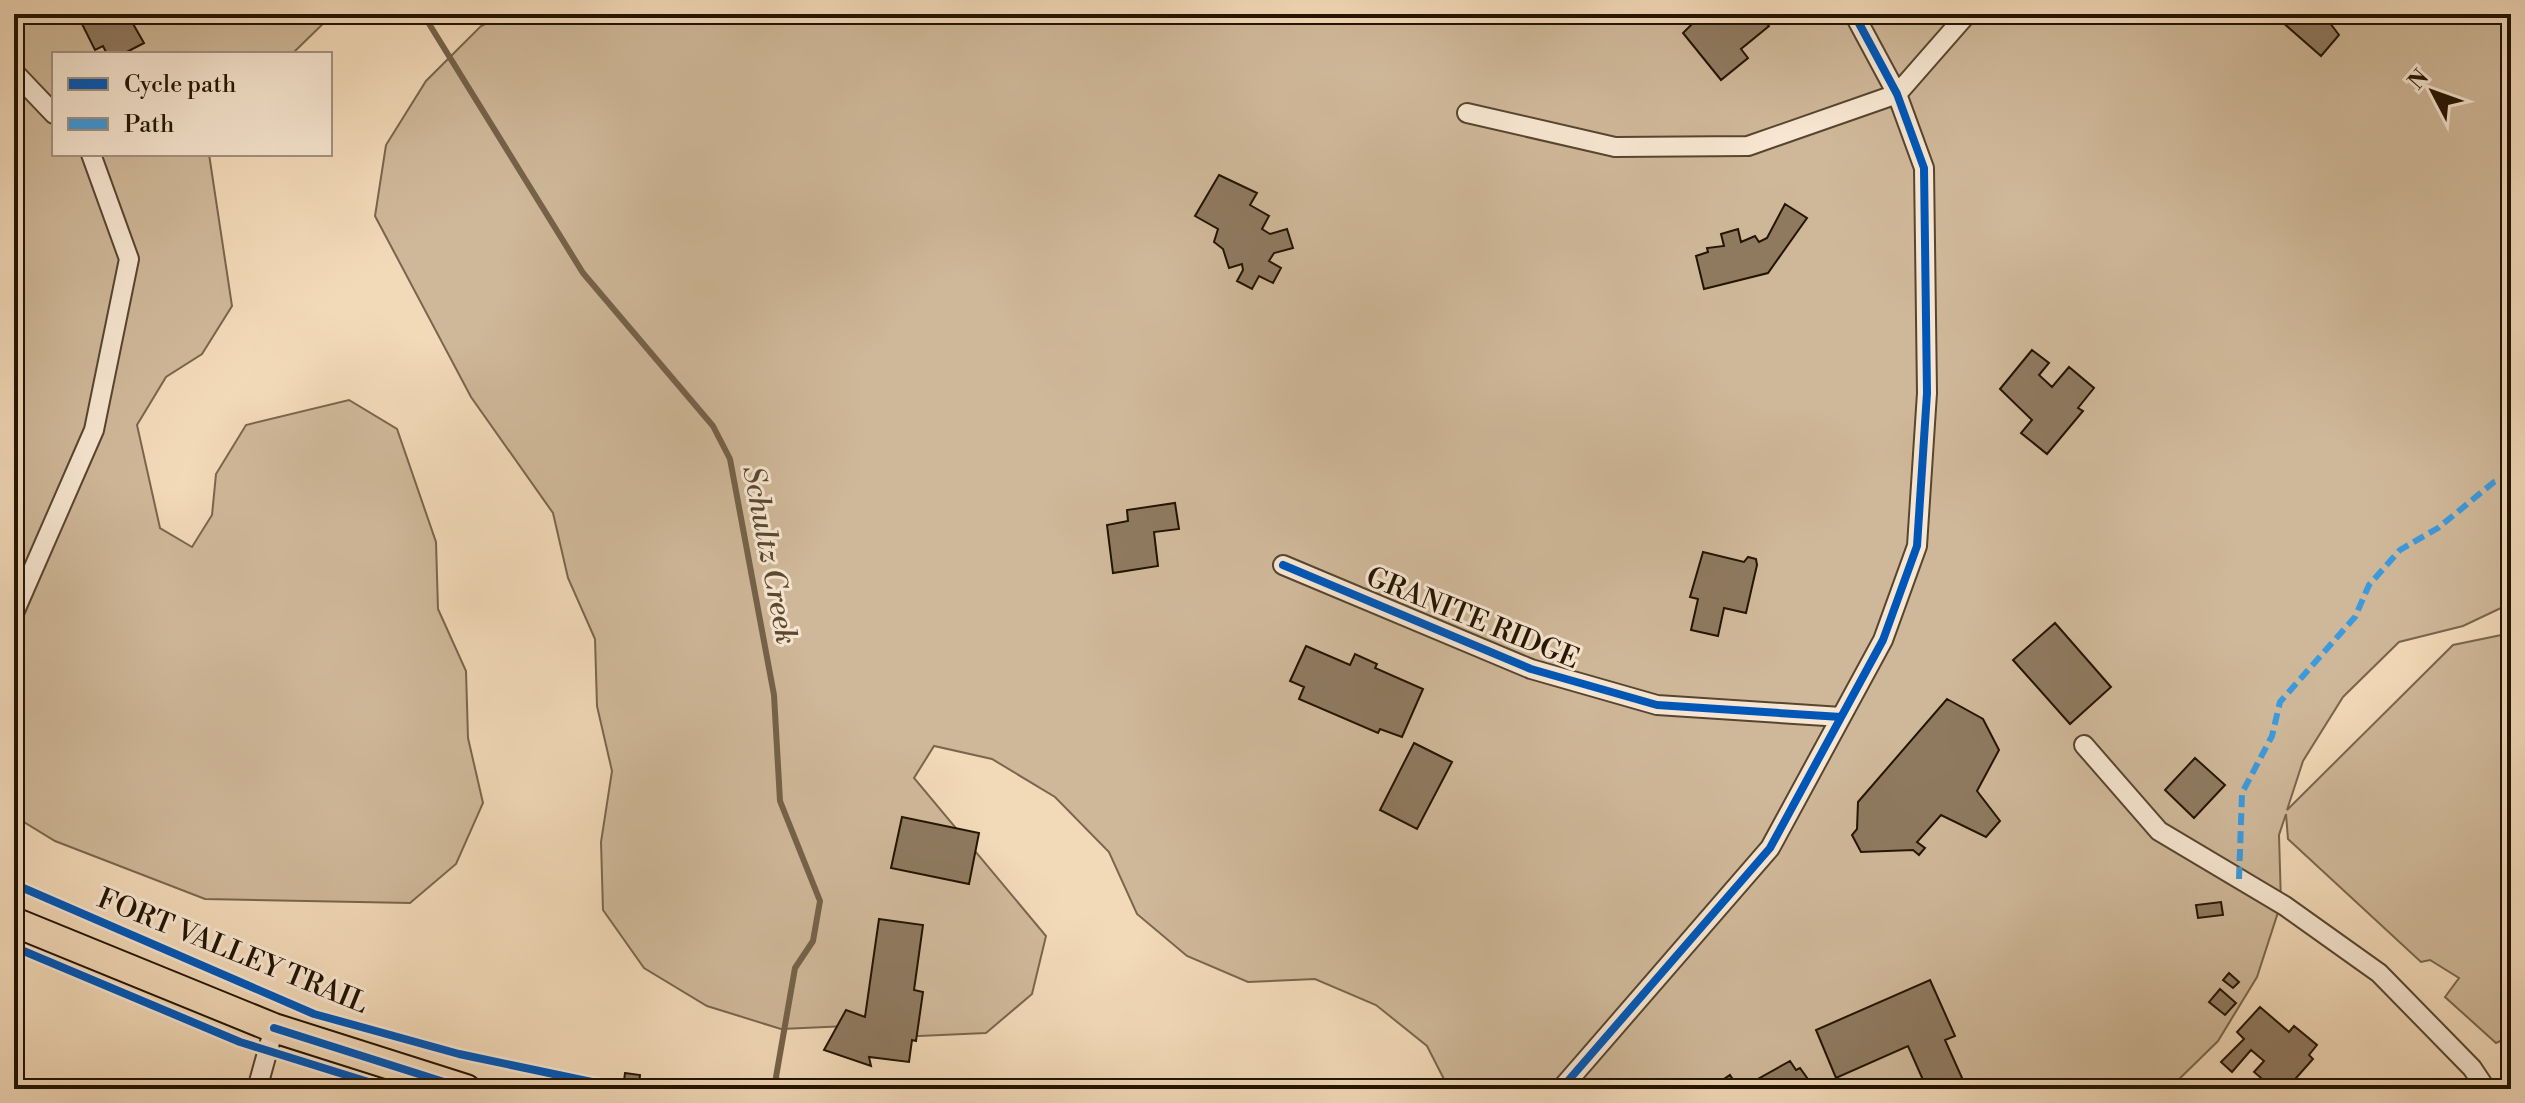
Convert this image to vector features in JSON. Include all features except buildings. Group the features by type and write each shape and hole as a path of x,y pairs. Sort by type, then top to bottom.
{"main road":[{"path":"14,922 274,1028 466,1089"}],"street":[{"path":"1561,1089 1770,848 1883,640 1917,546 1927,393 1924,168 1897,94 1854,14"},
{"path":"1467,113 1615,147 1748,146 1897,94 1967,14"},
{"path":"14,72 52,112"},
{"path":"14,613 94,430 129,259 92,156"},
{"name":"GRANITE RIDGE","path":"1283,565 1531,669 1657,705 1841,717"},
{"path":"2084,745 2159,831 2285,906 2379,973 2472,1068 2486,1089"},
{"path":"257,1089 274,1028"}],"shaded area":[{"path":"14,14 333,14 294,52 52,52 52,156 209,156 232,306 202,354 166,377 137,425 160,528 192,547 212,515 216,474 246,425 349,400 397,429 436,542 438,609 466,671 468,738 483,803 456,864 410,903 205,899 55,841 14,816"},
{"path":"507,14 2511,14 2511,624 2506,626 2501,608 2463,626 2399,642 2343,697 2303,761 2287,810 2453,645 2511,633 2511,1036 2496,1043 2445,997 2459,978 2430,960 2421,962 2288,839 2286,814 2279,835 2281,903 2257,977 2218,1041 2169,1089 1449,1089 1427,1046 1376,1005 1315,979 1248,982 1187,956 1137,914 1109,852 1055,797 992,759 934,746 914,778 1046,936 1032,994 986,1033 919,1036 848,1026 781,1029 707,1006 644,968 603,910 601,842 612,771 597,706 595,639 568,578 553,513 471,397 375,216 386,145 426,81 481,26"}],"waterway":[{"name":"Schultz Creek","path":"423,14 583,273 713,426 730,459 774,695 780,801 820,901 813,941 795,968 776,1077 779,1089"}],"marked path":[{"path":"2239,879 2242,793 2272,736 2280,702 2355,617 2369,585 2400,550 2438,528 2494,482 2511,475"}],"cycle path":[{"path":"1561,1089 1770,848 1883,640 1917,546 1927,393 1924,168 1897,94 1854,14"},
{"path":"1283,565 1531,669 1657,705 1841,717"},
{"name":"FORT VALLEY TRAIL","path":"14,884 314,1014 459,1054 625,1089"},
{"path":"14,947 240,1042 391,1089"},
{"path":"274,1028 466,1089"}]}
